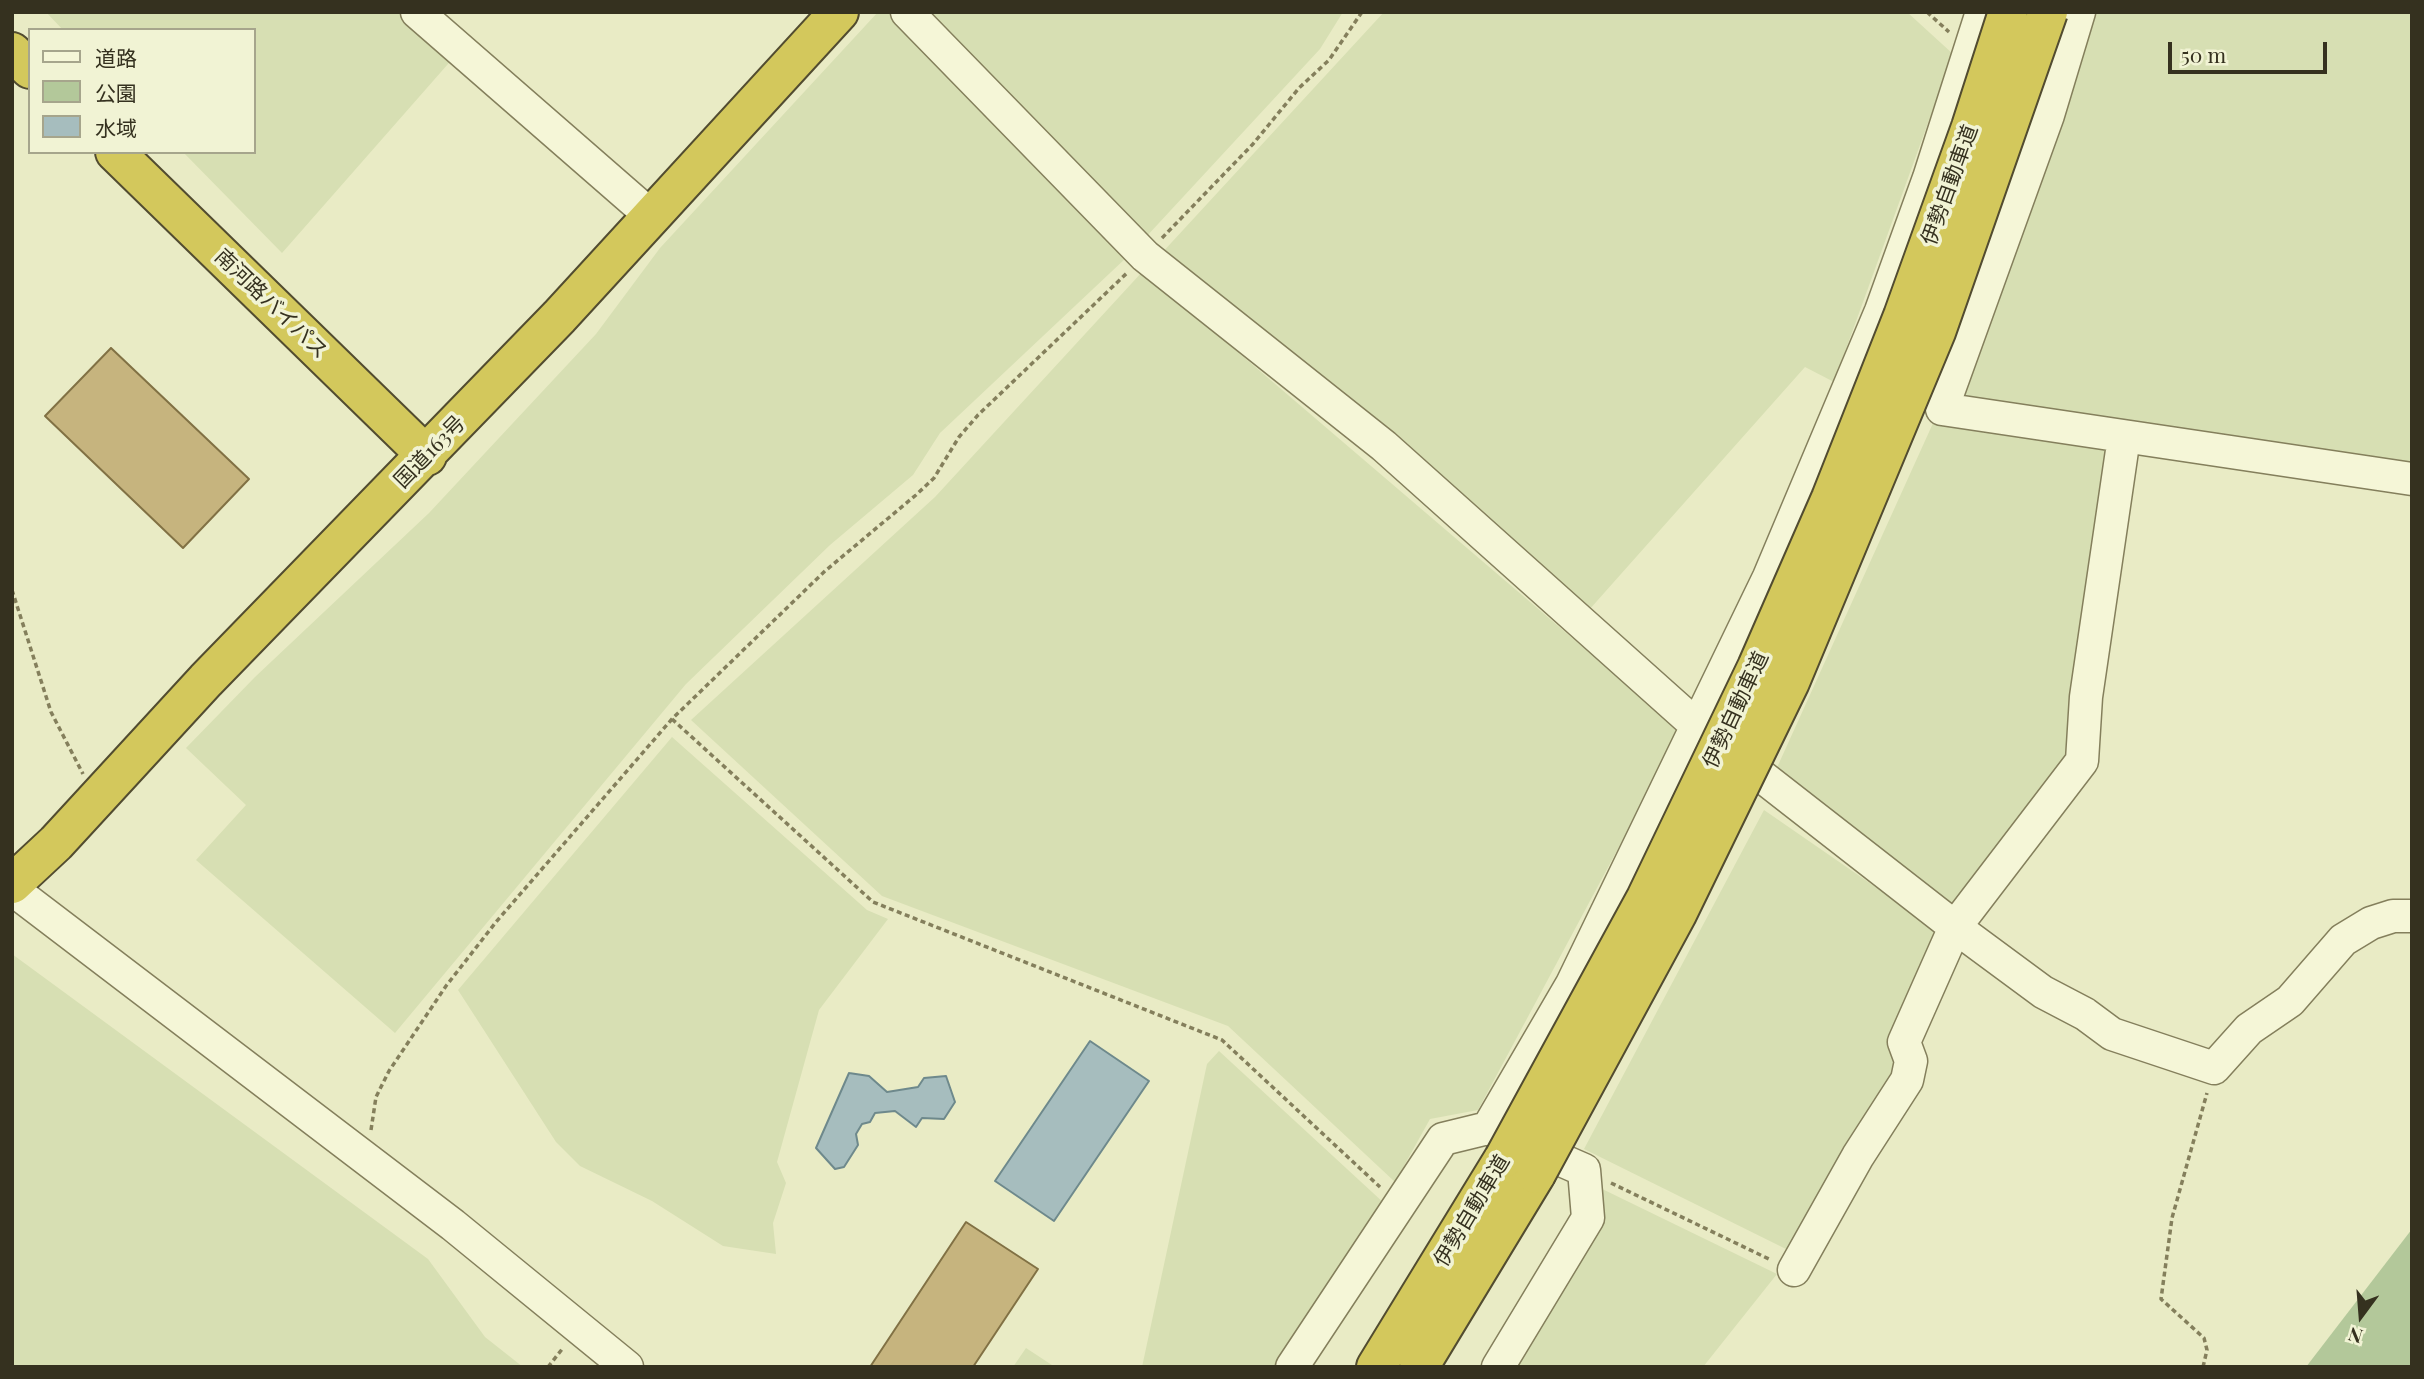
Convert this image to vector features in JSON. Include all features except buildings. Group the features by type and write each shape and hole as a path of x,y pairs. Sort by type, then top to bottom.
{"highway":[{"name":"国道163号","path":"12,887 97,800 206,680 427,456 559,317 839,12"},
{"name":"伊勢自動車道","path":"1419,1367 1509,1153 1646,898 1768,643 1831,498 1903,316 1972,127 2008,12"},
{"name":"伊勢自動車道","path":"1376,1367 1509,1153 1677,914 1790,682 1936,332 2048,12"},
{"path":"12,52 28,67"},
{"name":"南河路バイパス","path":"117,154 427,456"}],"street":[{"path":"417,12 650,215"},
{"path":"907,12 1145,256 1384,446 1696,725 1955,927 2043,992 2085,1014 2112,1034 2214,1068 2249,1029 2290,1001 2343,940 2371,923 2393,916 2412,916"},
{"path":"1509,1153 1572,984 1769,576 1881,311 1929,178 1982,12"},
{"path":"2079,12 2048,115 1942,409 2412,479"},
{"path":"1794,1270 1858,1156 1907,1080 1911,1060 1903,1042 1955,927 2082,761 2085,697 2124,437"},
{"path":"12,887 453,1225 627,1367"},
{"path":"1292,1367 1443,1139 1584,1170 1588,1218 1498,1367"}],"path":[{"path":"367,1161 376,1097 389,1071 446,986 496,922 673,719 825,572 934,478 959,437 978,415 1145,256 1253,144 1299,88 1329,61 1362,12"},
{"path":"12,590 51,712 97,800"},
{"path":"673,719 873,902 1222,1040 1399,1205"},
{"path":"2203,1367 2207,1350 2204,1338 2161,1299 2172,1218 2214,1068"},
{"path":"1584,1170 1794,1270"}],"green space":[{"path":"46,12 403,12 455,56 282,253 185,154 256,154 256,28 61,28"},
{"path":"878,12 893,12 1127,257 940,433 913,475 830,545 686,684 395,1033 196,860 246,805 186,748 255,677 429,513 596,334 660,248"},
{"path":"930,12 1343,12 1320,49 1146,237"},
{"path":"1384,12 1907,12 1953,54 1834,382 1805,367 1589,610 1160,255"},
{"path":"2092,12 2412,12 2412,468 1959,398"},
{"path":"1143,271 1681,731 1478,1110 1430,1119 1395,1182 1228,1026 882,896 691,720 935,497"},
{"path":"1934,421 2113,447 2069,757 1957,907 1775,772"},
{"path":"672,737 867,910 888,919 819,1010 777,1162 786,1183 773,1223 776,1254 723,1246 652,1201 580,1166 556,1142 458,990"},
{"path":"1764,810 1942,933 1889,1046 1899,1071 1790,1251 1584,1149"},
{"path":"12,954 428,1259 485,1337 523,1367 12,1367"},
{"path":"1219,1051 1385,1204 1276,1367 1142,1367 1207,1064"},
{"path":"1594,1185 1777,1274 1703,1367 1513,1367 1599,1227 1603,1204"},
{"path":"2412,1229 2412,1367 2306,1367"},
{"path":"1026,1348 1055,1367 1013,1367"}],"water":[{"path":"1090,1041 1149,1081 1054,1221 995,1181"},
{"path":"849,1073 869,1076 887,1092 918,1087 924,1078 946,1076 955,1102 944,1119 922,1118 916,1127 895,1111 875,1113 870,1122 862,1124 856,1134 858,1145 844,1167 835,1169 816,1148"}]}
